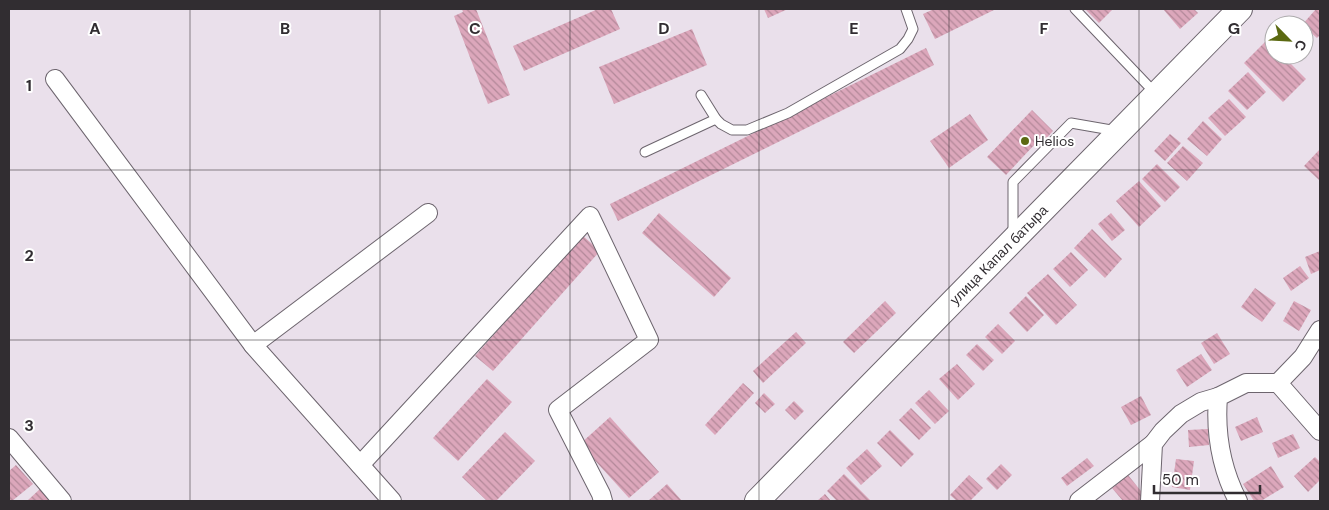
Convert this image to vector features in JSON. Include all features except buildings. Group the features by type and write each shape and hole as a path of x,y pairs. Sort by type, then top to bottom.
{"main road":[{"name":"улица Капал батыра","path":"758,501 1240,9"}],"street":[{"path":"55,79 253,345 392,501"},
{"path":"253,345 428,214"},
{"path":"360,465 590,216 650,340 558,410 603,501"},
{"path":"1278,383 1303,357 1320,330"},
{"path":"1080,501 1153,444 1163,430 1181,414 1201,402 1218,397 1246,382 1278,383 1320,431"},
{"path":"1218,397 1216,419 1222,460 1238,501"},
{"path":"9,438 62,501"},
{"path":"1150,501 1153,444"}],"lane":[{"path":"701,95 716,119 732,130 747,130 788,113 900,49 908,39 912,29 906,9"},
{"path":"1074,9 1156,94"},
{"path":"646,152 716,119"},
{"path":"1013,240 1013,182 1071,123 1119,132"}],"place":[{"name":"Helios","path":"1025,141"}]}
